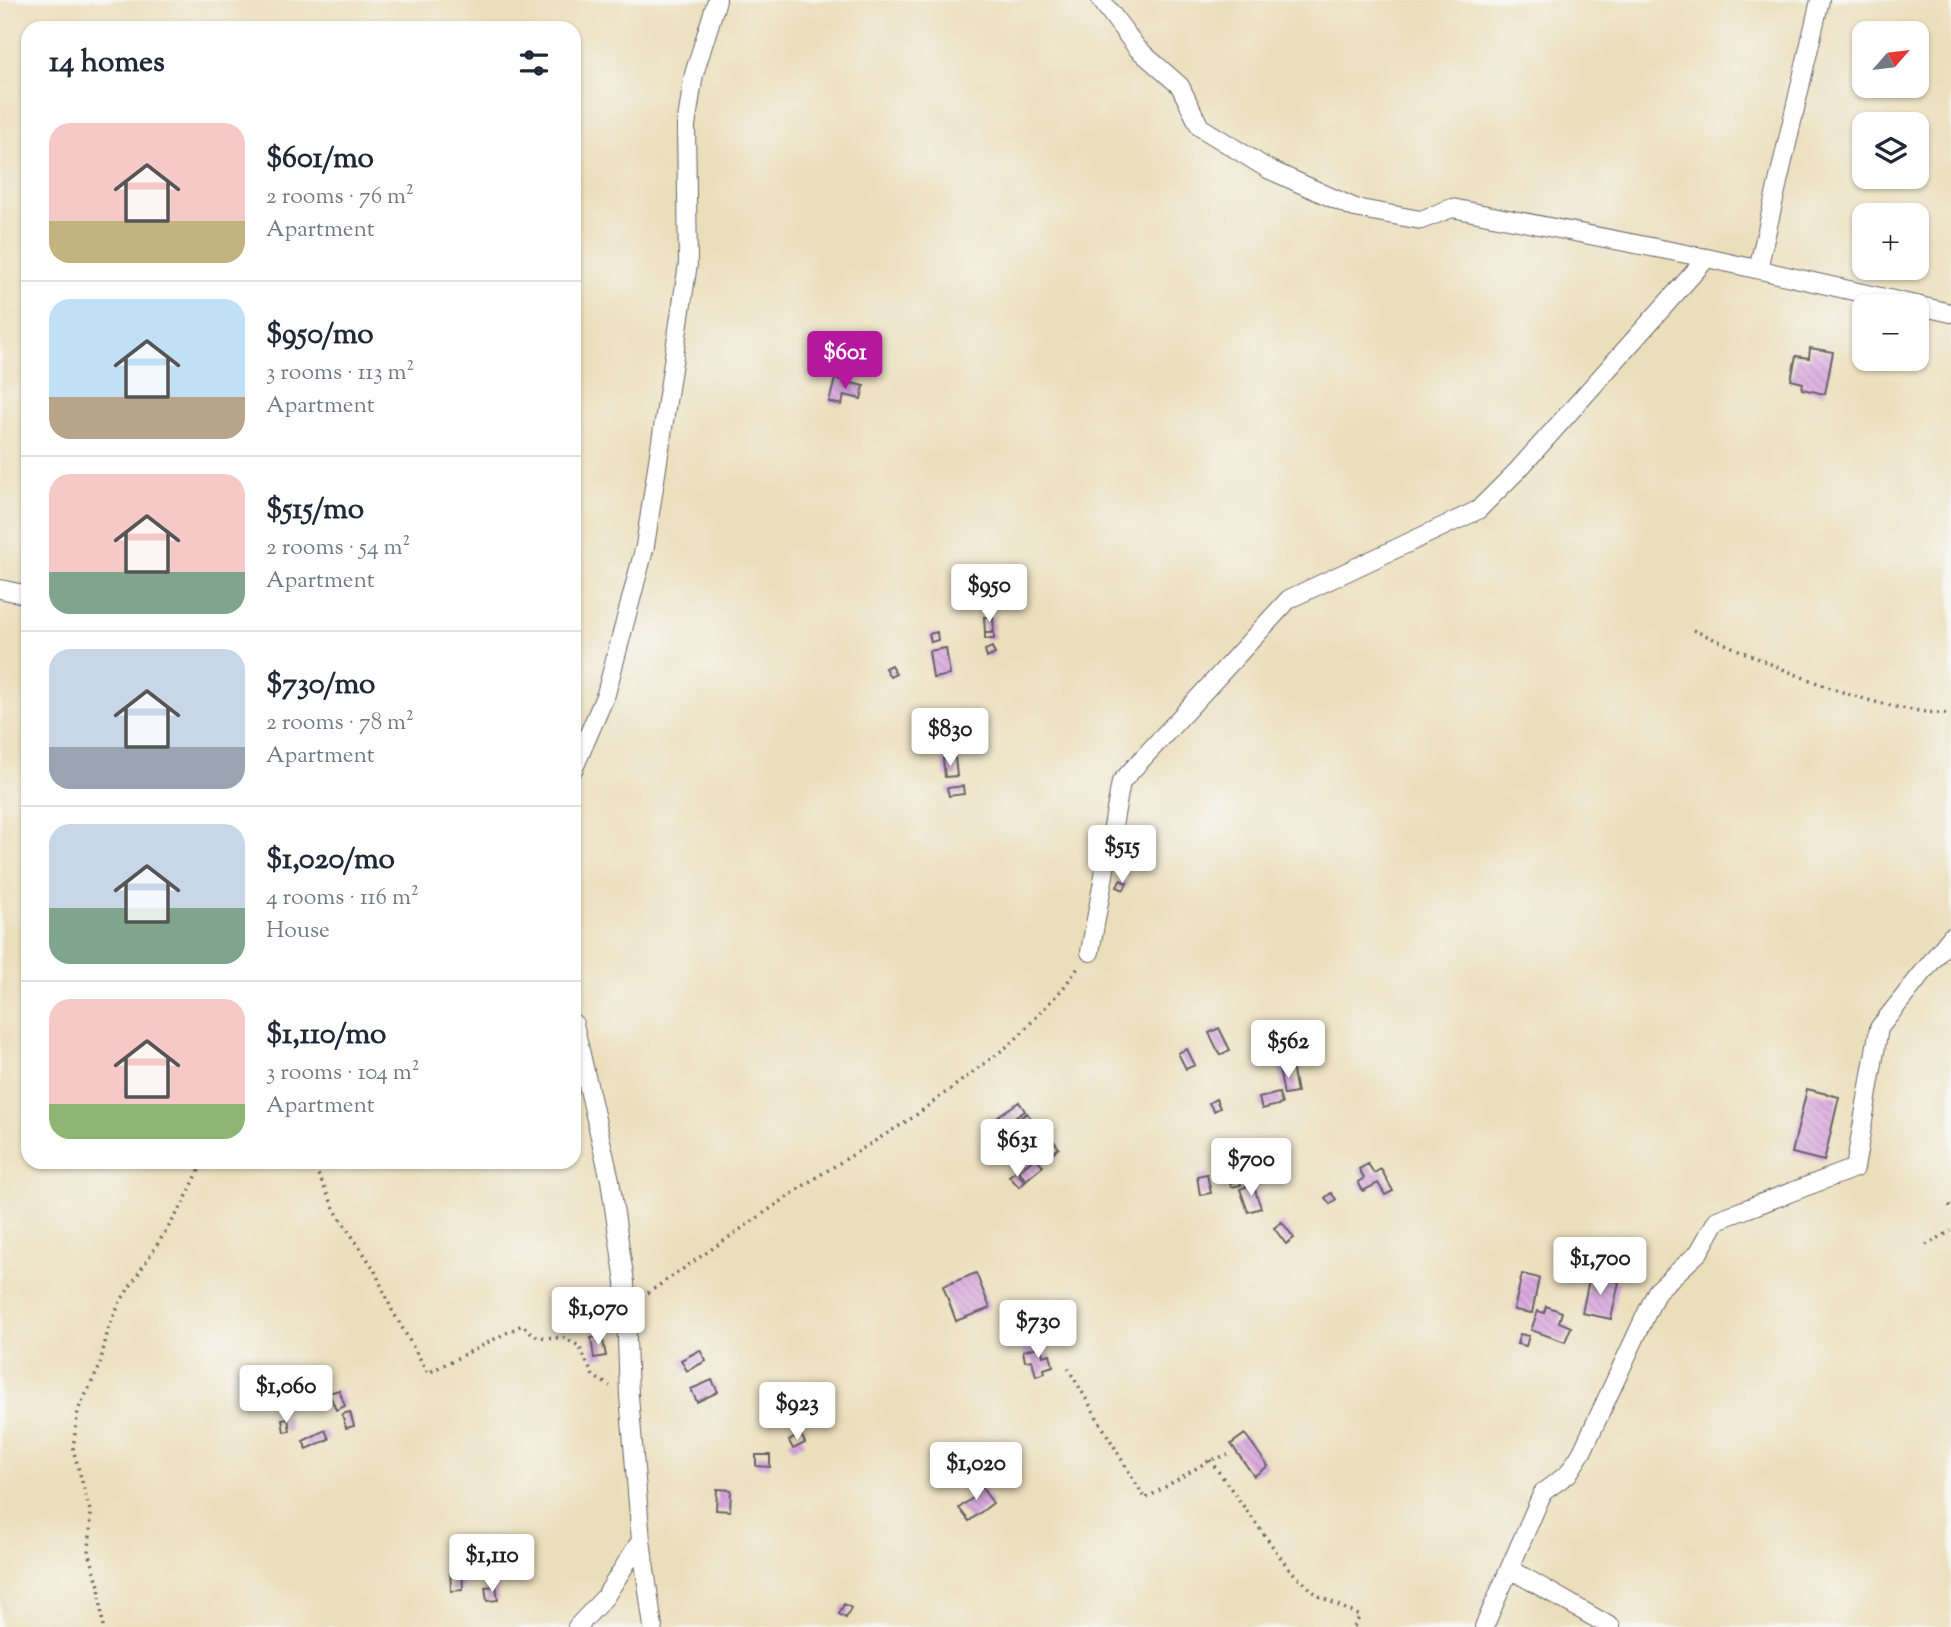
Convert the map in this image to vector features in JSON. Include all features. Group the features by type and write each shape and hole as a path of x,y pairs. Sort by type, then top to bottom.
{"street":[{"path":"582,727 606,694 645,546 688,264 686,126 694,74 717,0"},
{"path":"1101,0 1137,48 1180,86 1200,127 1268,169 1355,208 1421,220 1452,208 1707,258 1951,313"},
{"path":"1758,269 1820,0"},
{"path":"1090,952 1121,782 1289,599 1478,510 1527,460 1707,258"},
{"path":"0,589 21,594"},
{"path":"1484,1627 1543,1492 1568,1474 1582,1452 1657,1291 1699,1252 1717,1220 1855,1168 1879,1028 1951,937"},
{"path":"581,1054 610,1180 625,1282 629,1396 653,1627"},
{"path":"577,1627 606,1597 642,1540"},
{"path":"1510,1569 1611,1627"}],"path":[{"path":"1693,630 1824,685 1879,704 1951,714"},
{"path":"626,1308 812,1180 912,1118 1003,1050 1064,987 1090,952"},
{"path":"103,1627 99,1586 89,1552 91,1514 73,1449 78,1410 99,1368 108,1330 120,1302 182,1206 200,1169"},
{"path":"316,1169 337,1212 374,1269 392,1310 428,1373 522,1325 537,1337 564,1338 579,1346 593,1376 629,1396"},
{"path":"1926,1245 1951,1231"},
{"path":"1068,1368 1145,1499 1210,1460 1228,1455"},
{"path":"1210,1460 1289,1569 1317,1595 1360,1616 1354,1627"}],"building":[{"path":"1810,348 1833,352 1825,394 1802,389 1803,383 1791,380 1796,356 1809,358"},
{"path":"835,379 864,386 861,399 844,395 842,405 829,402"},
{"path":"984,617 993,617 994,632 985,632"},
{"path":"937,632 938,640 931,642 929,634"},
{"path":"985,633 994,633 994,639 985,639"},
{"path":"992,647 995,654 987,658 985,650"},
{"path":"946,648 950,675 933,678 929,651"},
{"path":"891,665 896,674 890,677 885,668"},
{"path":"955,758 957,776 945,777 943,759"},
{"path":"963,786 964,794 949,796 947,788"},
{"path":"1120,880 1127,883 1124,890 1117,887"},
{"path":"1219,1028 1230,1050 1220,1055 1209,1033"},
{"path":"1187,1049 1195,1065 1186,1069 1178,1053"},
{"path":"1292,1065 1297,1093 1284,1095 1279,1068"},
{"path":"1807,1089 1839,1097 1824,1161 1792,1153"},
{"path":"1279,1093 1282,1104 1262,1109 1259,1098"},
{"path":"1216,1099 1220,1108 1214,1111 1209,1103"},
{"path":"1019,1102 1025,1111 1004,1125 998,1116"},
{"path":"1027,1113 1037,1127 1030,1132 1033,1137 1019,1147 1011,1137 1017,1132 1011,1125"},
{"path":"1046,1131 1059,1148 1048,1156 1035,1139"},
{"path":"1036,1157 1043,1166 1026,1180 1019,1171"},
{"path":"1368,1164 1374,1173 1381,1169 1393,1191 1385,1195 1378,1183 1363,1191 1358,1182 1364,1178 1359,1169"},
{"path":"1016,1171 1025,1182 1019,1187 1009,1176"},
{"path":"1207,1174 1211,1193 1200,1195 1197,1176"},
{"path":"1240,1180 1241,1185 1231,1187 1230,1183"},
{"path":"1253,1184 1261,1208 1248,1212 1240,1189"},
{"path":"1331,1193 1336,1199 1330,1204 1325,1198"},
{"path":"1282,1222 1294,1238 1286,1244 1274,1228"},
{"path":"976,1273 990,1308 956,1321 943,1286"},
{"path":"1522,1274 1539,1278 1532,1313 1514,1310"},
{"path":"1590,1275 1619,1282 1611,1319 1582,1313"},
{"path":"1546,1306 1562,1312 1559,1322 1571,1327 1565,1342 1531,1330 1538,1311 1544,1313"},
{"path":"1520,1334 1529,1336 1526,1346 1517,1344"},
{"path":"602,1336 606,1356 594,1358 591,1338"},
{"path":"1041,1346 1043,1356 1050,1354 1053,1366 1036,1376 1032,1360 1025,1361 1023,1351"},
{"path":"700,1350 706,1361 687,1371 681,1360"},
{"path":"322,1379 324,1391 307,1392 306,1381"},
{"path":"712,1380 718,1392 697,1402 691,1389"},
{"path":"339,1390 345,1406 336,1410 329,1393"},
{"path":"350,1412 354,1426 346,1428 342,1414"},
{"path":"288,1418 290,1431 284,1432 282,1419"},
{"path":"325,1430 329,1439 307,1449 303,1441"},
{"path":"801,1434 805,1443 793,1449 789,1441"},
{"path":"1245,1434 1268,1466 1254,1476 1231,1444"},
{"path":"756,1455 770,1455 770,1467 756,1466"},
{"path":"977,1481 993,1503 969,1521 959,1508 974,1497 968,1488"},
{"path":"717,1489 731,1490 730,1511 716,1510"},
{"path":"450,1568 462,1568 463,1590 451,1591"},
{"path":"496,1586 498,1600 487,1601 485,1587"},
{"path":"844,1604 851,1608 846,1618 839,1614"}]}
